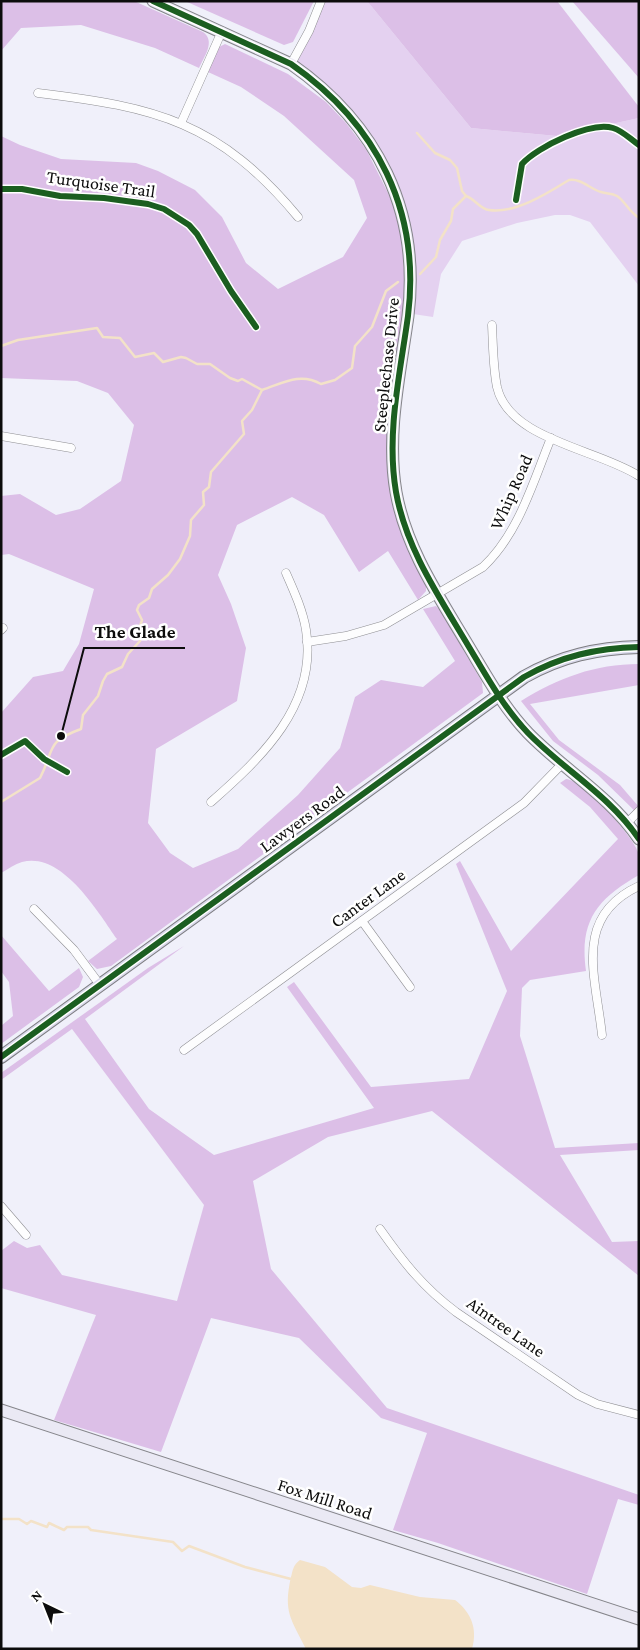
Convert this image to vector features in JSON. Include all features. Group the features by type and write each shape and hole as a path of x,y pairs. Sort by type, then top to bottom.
{"main road":[{"name":"Lawyers Road","path":"1,1056 524,677 558,660 595,650 639,647"}],"street":[{"name":"Steeplechase Drive","path":"153,1 291,64 311,78 339,103 368,139 390,179 404,220 411,276 393,427 396,492 408,536 437,594 498,695 526,731 591,786 639,839"},
{"path":"291,64 309,31 321,1"},
{"path":"181,123 222,32"},
{"path":"38,93 114,103 181,123 206,136 246,163 298,217"},
{"path":"492,325 495,377 500,398 506,407 519,420 552,438 622,466 639,476"},
{"path":"1,436 71,448"},
{"name":"Whip Road","path":"307,642 346,636 384,624 483,567 504,545 512,532 552,438"},
{"path":"211,802 269,747 289,719 303,681 307,642 303,618 286,573"},
{"name":"Canter Lane","path":"184,1050 524,803 563,763"},
{"path":"626,823 639,812"},
{"path":"602,1035 593,967 594,936 600,919 610,905 639,886"},
{"path":"34,909 62,938 100,985"},
{"path":"362,921 410,987"},
{"path":"1,1206 26,1235"},
{"name":"Aintree Lane","path":"380,1229 411,1273 456,1312 578,1395 597,1404 639,1415"},
{"name":"Fox Mill Road","path":"1,1410 639,1619"}],"shaded area":[{"path":"1,1 134,1 203,32 209,40 208,49 199,68 155,48 81,25 21,28 1,51"},
{"path":"185,1 314,1 293,42 284,45"},
{"path":"321,1 367,1 471,128 557,136 639,118 639,286 590,222 570,215 555,215 517,223 462,241 441,274 433,317 413,314 408,244 368,139 291,64"},
{"path":"367,1 557,1 639,107 639,118 557,136 471,128"},
{"path":"572,1 639,1 639,78"},
{"path":"225,44 288,74 326,102 346,123 366,149 392,201 403,243 405,301 390,414 408,548 426,583 426,591 418,600 388,551 359,572 324,515 292,497 237,525 218,575 231,604 246,648 237,701 156,749 148,823 170,853 193,868 238,849 298,795 340,748 355,697 381,680 423,687 455,661 423,609 436,606 440,610 482,682 483,693 111,966 97,969 88,961 117,939 89,900 65,874 37,861 22,862 1,873 1,713 33,677 63,671 79,644 94,589 9,554 1,555 1,496 20,494 56,515 80,509 121,481 134,425 108,393 77,381 1,378 1,136 20,145 61,159 136,163 158,171 195,190 222,217 246,263 278,289 343,257 367,218 354,180 284,116 241,87 208,72 219,47"},
{"path":"639,664 639,685 530,704 559,740 620,785 639,807 639,815 598,775 553,741 521,701 563,679 577,674 607,667"},
{"path":"566,779 573,781 583,788 627,834 638,852 639,875 612,893 594,913 585,938 586,971 530,980 522,988 520,1036 555,1148 639,1143 639,1150 560,1155 612,1242 639,1241 639,1276 432,1111 328,1137 253,1181 271,1269 387,1408 639,1495 639,1505 618,1499 587,1594 438,1543 393,1530 427,1433 381,1418 299,1338 211,1318 161,1452 54,1420 96,1315 1,1288 1,1251 14,1241 27,1248 40,1245 62,1275 177,1301 204,1205 72,1029 1,1080 1,1073 148,968 184,946 85,1019 149,1109 214,1155 374,1108 287,987 294,982 371,1087 469,1079 507,991 456,864 460,861 511,951 618,839 590,807 560,783"},
{"path":"1,935 49,991 79,968 83,977 79,987 1,1044 1,1026 13,1016 9,982 1,971"},
{"path":"300,1560 325,1567 352,1587 361,1588 370,1585 420,1597 455,1600 465,1610 472,1622 474,1642 472,1649 306,1649 288,1607 291,1577 295,1566"}],"waterway":[{"path":"417,133 435,153 450,160 457,168 462,191 466,196"},
{"path":"466,196 489,210 510,209 531,201 569,180 573,180 581,182 597,191 617,196 639,218"},
{"path":"420,274 436,257 440,240 451,221 453,209 466,196"},
{"path":"1,802 40,778 56,743 81,729 83,715 98,696 107,674 122,667 128,654 140,641 141,633 139,629 142,620 137,610 139,605 149,598 152,589 168,575 180,559 190,536 191,520 204,505 203,492 209,487 211,472 244,434 242,421 252,410 262,390 299,379 306,379 321,384 335,380 352,368 355,346 372,327 386,291 398,282"},
{"path":"1,346 18,340 97,328 103,337 120,338 135,357 154,353 163,362 181,357 197,364 210,364 230,378 238,381 242,379 262,390"},
{"path":"1,1519 19,1519 27,1524 31,1521 47,1527 49,1523 64,1530 67,1527 88,1527 91,1530 173,1542 182,1551 189,1546 245,1567 291,1579"}],"cycle path":[{"path":"153,1 291,64 321,88 347,114 369,142 387,173 399,206 407,241 410,277 408,316 393,426 393,470 396,492 408,533 425,572 489,681 511,713 528,733 614,809 639,839"},
{"path":"516,200 522,164 539,150 565,137 592,128 613,128 639,145"},
{"name":"Turquoise Trail","path":"1,189 22,189 60,196 104,198 148,204 164,209 189,225 197,234 231,291 256,327"},
{"path":"1,1057 524,677 580,654 609,649 639,647"},
{"path":"1,755 25,741 44,759 67,772"}],"place":[{"name":"The Glade","path":"61,736"}]}
